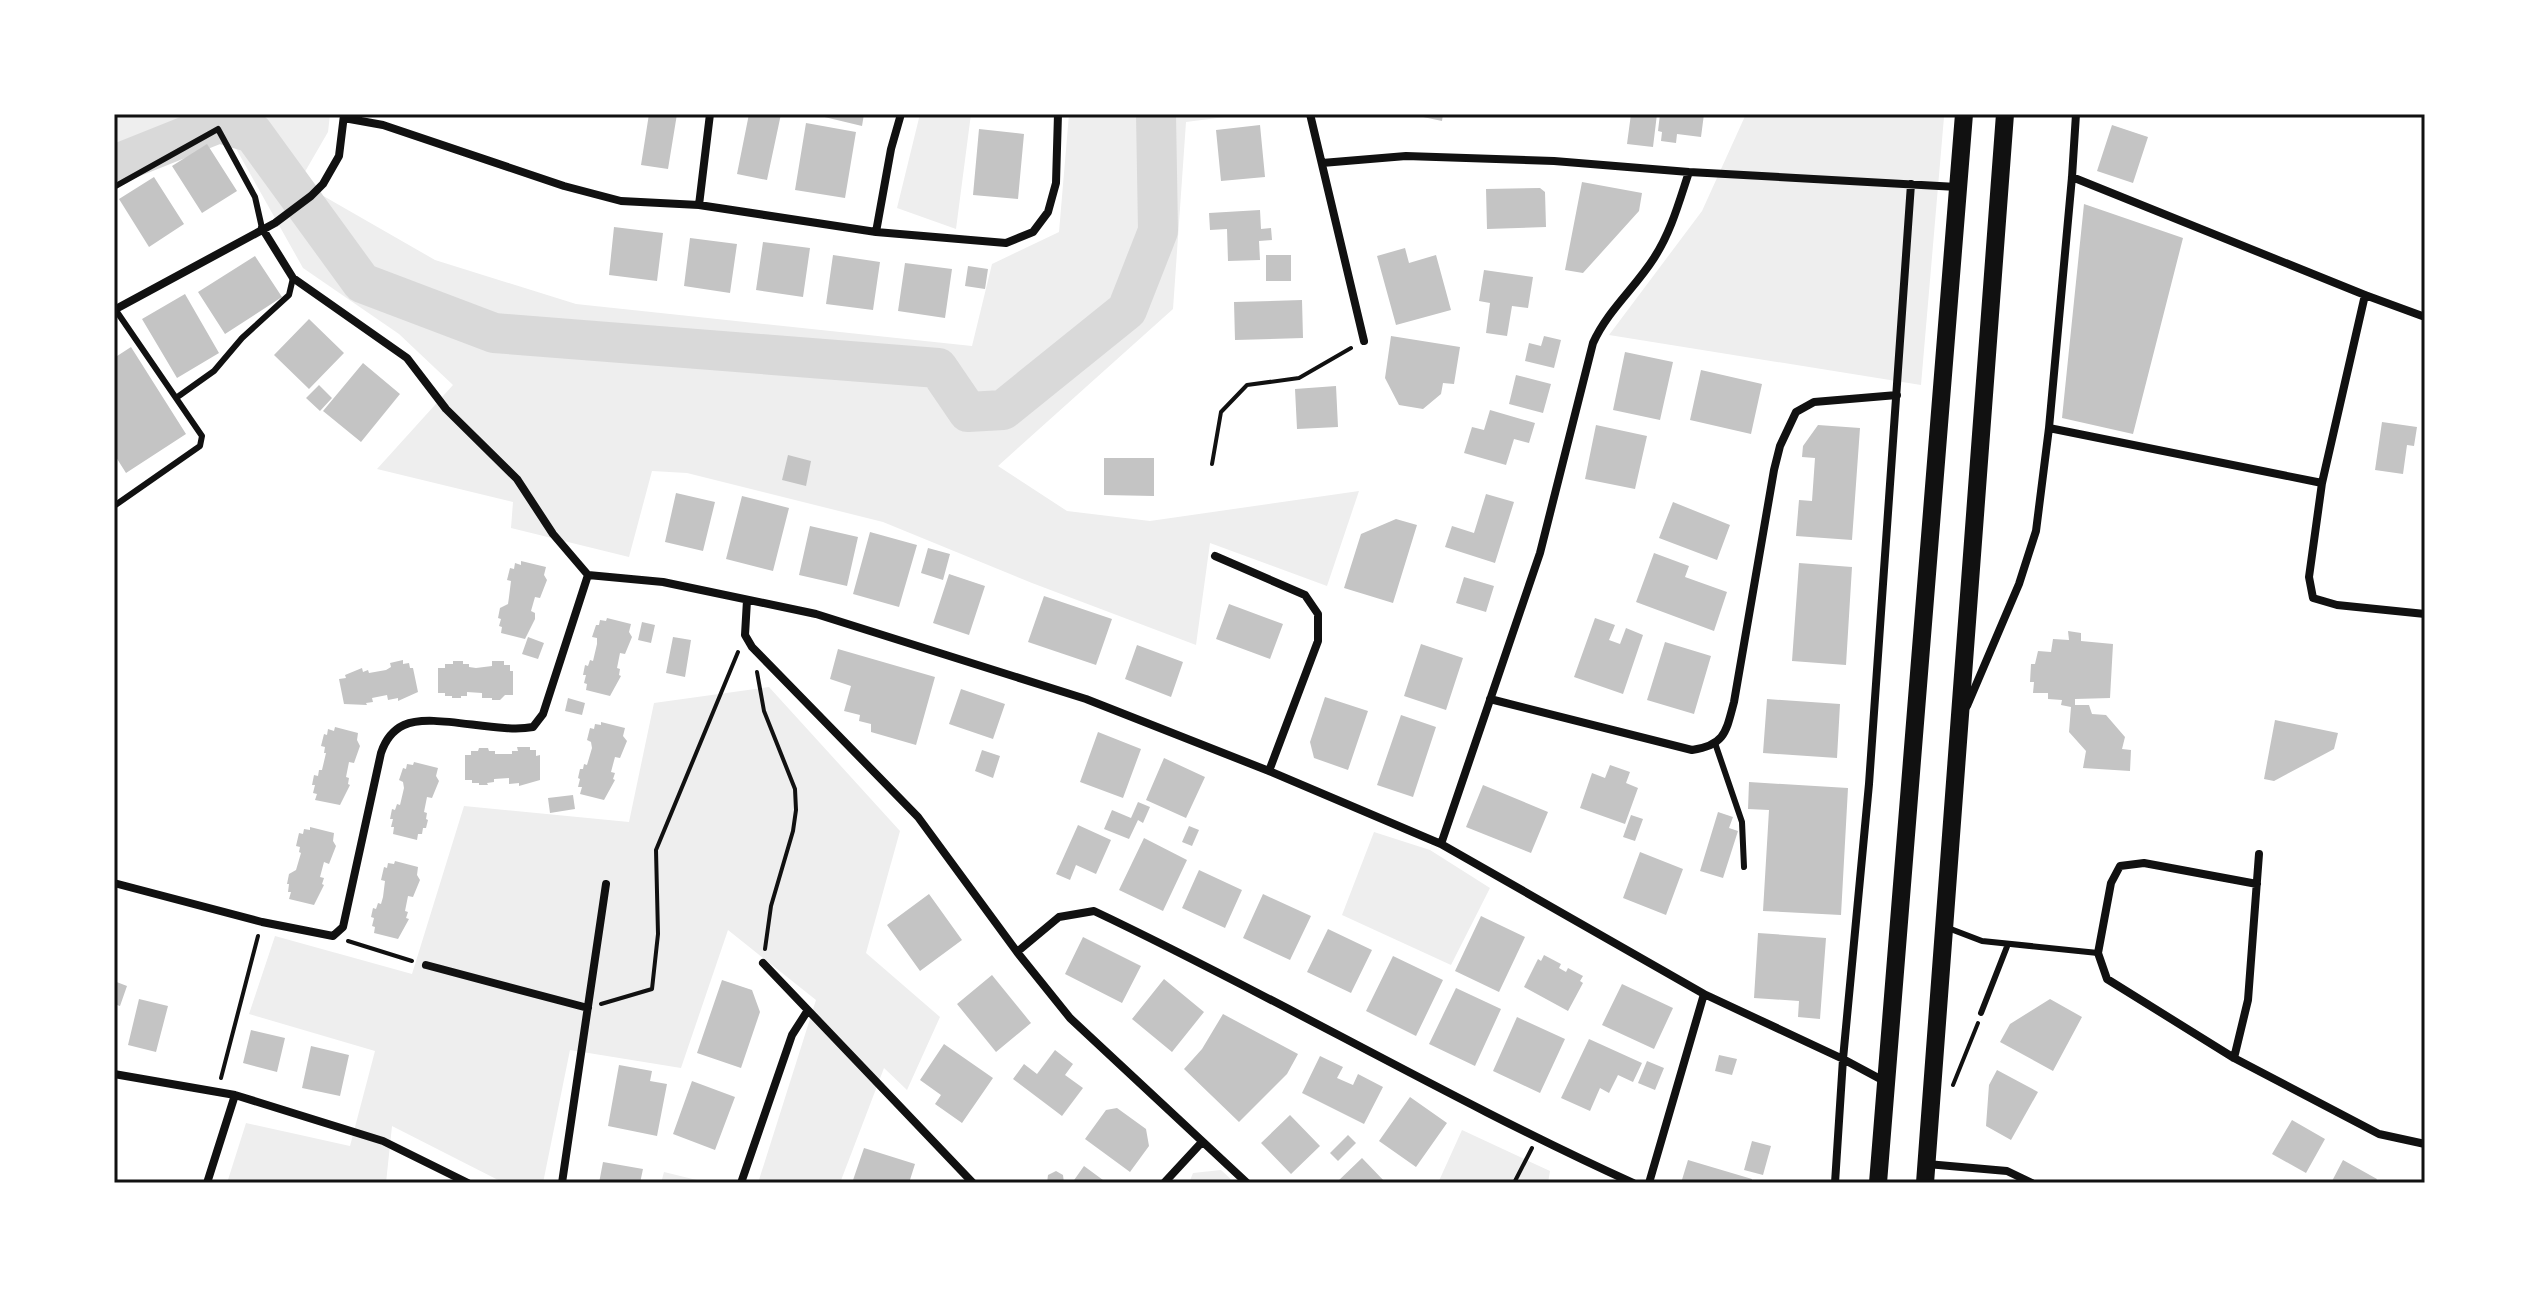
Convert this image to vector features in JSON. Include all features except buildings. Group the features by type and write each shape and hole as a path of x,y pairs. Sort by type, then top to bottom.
{"highway":[{"path":"1878,1183 1964,114"},
{"path":"1925,1183 2005,114"}],"street":[{"path":"699,205 710,114"},
{"path":"876,232 901,114"},
{"path":"115,309 275,223 311,196 333,170 339,156 344,116 383,125 564,186 621,201 699,205 876,232 1006,243 1033,232 1048,212 1056,183 1058,114"},
{"path":"1310,114 1364,341"},
{"path":"1959,724 2019,584 2036,531 2049,428 2076,114"},
{"path":"1322,163 1406,156 1554,161 1958,187"},
{"path":"1441,844 1540,553 1593,343 1602,323 1653,260 1666,238 1689,172"},
{"path":"2072,177 2425,317"},
{"path":"1835,1183 1843,1059 1869,784 1911,184"},
{"path":"262,228 293,278 407,358 446,409 517,479 553,534 588,575 663,582 842,622 1071,695 1269,771 1441,844 1704,994 1885,1082"},
{"path":"2365,295 2322,483 2309,577 2313,598 2337,605 2425,614"},
{"path":"1490,699 1692,750 1710,747 1721,740 1734,702 1774,470 1786,430 1796,412 1814,402 1897,395"},
{"path":"2049,428 2322,483"},
{"path":"1215,556 1305,595 1318,614 1318,641 1269,771"},
{"path":"114,883 262,922 333,936 343,927 381,753 387,738 403,725 421,721 517,730 533,727 543,714 588,575"},
{"path":"747,600 745,635 752,647 918,817 1017,952 1070,1018 1247,1183"},
{"path":"2234,1058 2248,1000 2259,854"},
{"path":"2257,884 2144,863 2120,866 2111,883 2098,953 2107,979 2234,1058 2379,1134 2425,1144"},
{"path":"562,1183 606,884"},
{"path":"1017,952 1059,917 1094,911 1320,1024 1537,1139 1633,1183"},
{"path":"763,963 973,1183"},
{"path":"426,965 588,1008"},
{"path":"1649,1183 1704,994"},
{"path":"741,1183 792,1035 808,1010"},
{"path":"114,1074 235,1095 383,1141 468,1183"},
{"path":"207,1183 235,1095"},
{"path":"1164,1183 1202,1142"},
{"path":"1926,1164 2007,1171 2032,1183"}],"lane":[{"path":"114,187 218,129 255,197 262,228"},
{"path":"176,398 214,371 242,338 289,295 293,278"},
{"path":"114,506 200,446 202,436 115,309"},
{"path":"1715,743 1742,822 1744,867"},
{"path":"1944,927 1982,941 2098,953"},
{"path":"1981,1013 2008,944"}],"path":[{"path":"1212,464 1221,412 1247,385 1299,378 1364,341"},
{"path":"588,1008 652,989 658,934 656,850 745,635"},
{"path":"752,647 764,711 795,789 796,810 771,906 763,963"},
{"path":"217,1092 262,922"},
{"path":"333,936 426,965"},
{"path":"1952,1090 1981,1013"},
{"path":"1514,1183 1537,1139"}],"shaded area":[{"path":"114,114 330,114 328,132 299,182 435,260 576,304 972,346 992,264 1059,232 1069,114 1248,114 1186,122 1173,309 998,466 1067,511 1150,521 1359,491 1327,586 1210,543 1196,645 883,522 687,473 652,471 629,557 511,528 513,502 377,469 453,385 399,334 303,268 225,129 154,155 114,178"},
{"path":"920,114 971,114 956,229 897,208"},
{"path":"1746,114 1936,114 1944,117 1921,385 1609,335 1702,211"},
{"path":"769,687 900,831 866,953 940,1017 907,1090 884,1068 840,1183 758,1183 816,1000 728,930 681,1068 570,1050 543,1183 504,1183 392,1126 386,1183 227,1183 246,1123 350,1146 375,1051 249,1014 275,936 412,974 464,806 629,822 654,703"},
{"path":"1374,832 1430,850 1490,888 1451,965 1342,915"},
{"path":"1462,1130 1550,1171 1548,1183 1438,1183"},
{"path":"1221,1170 1235,1183 1189,1183 1193,1173"},
{"path":"664,1172 709,1183 661,1183"}],"waterway":[{"path":"114,165 219,123 253,133 362,283 494,333 938,368 968,412 1003,410 1127,310 1158,231 1156,114"}]}
